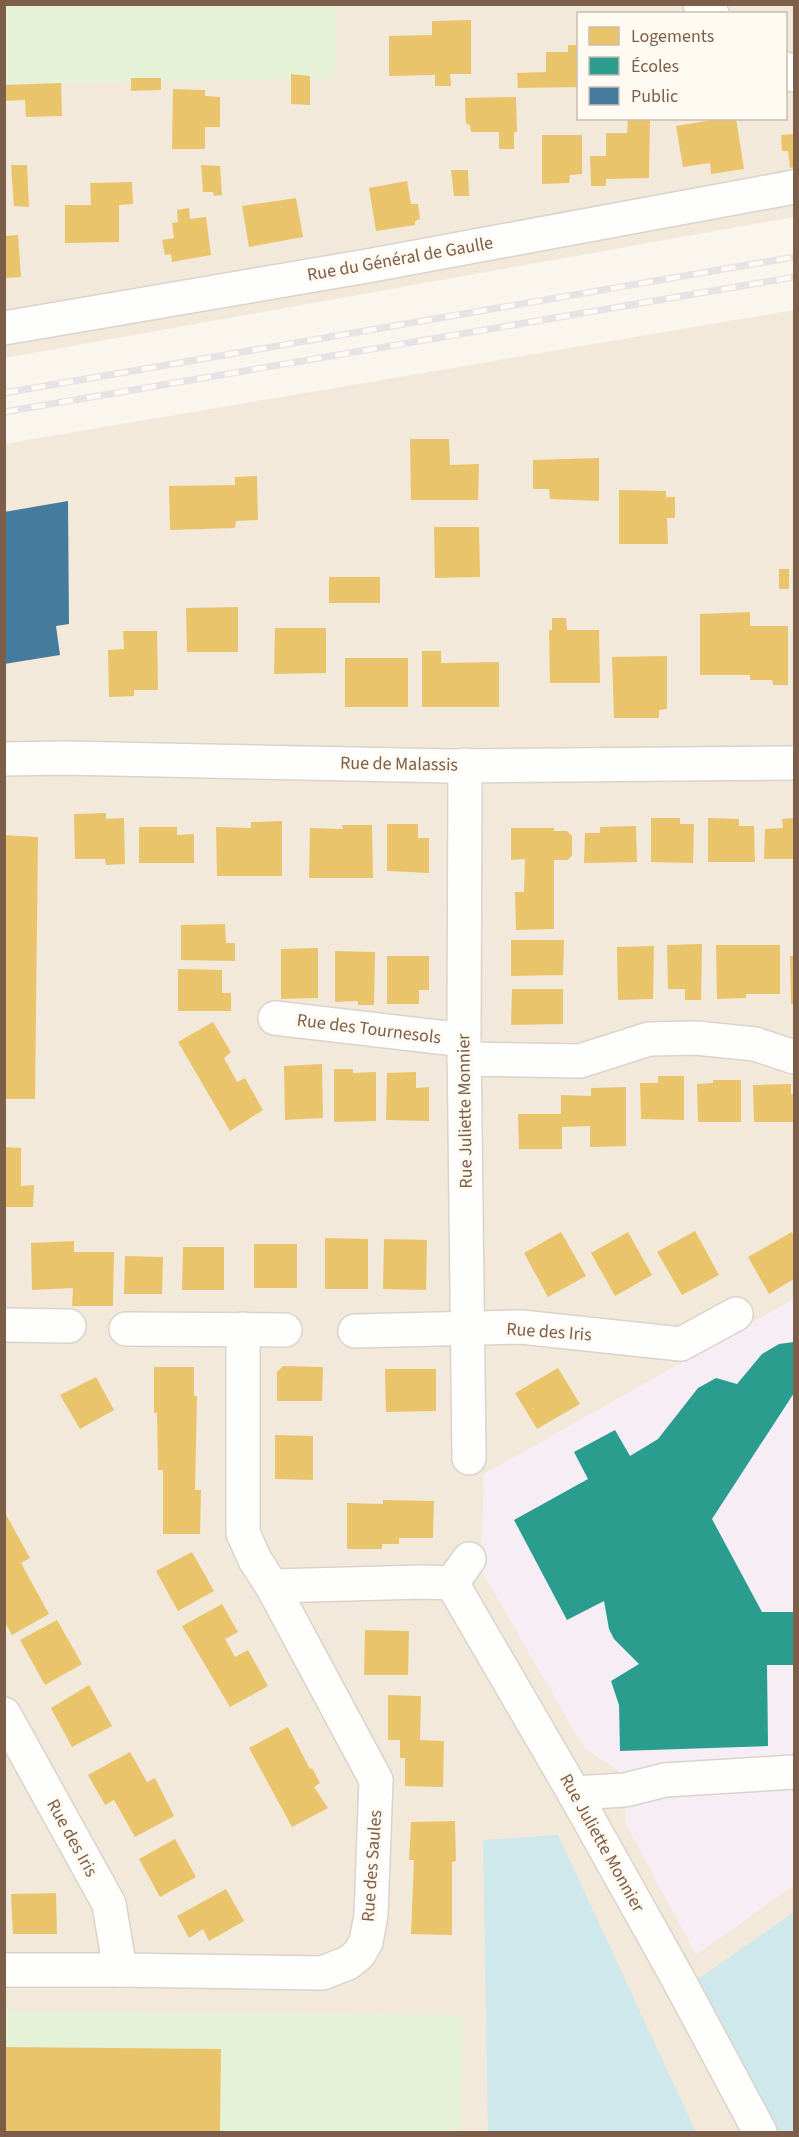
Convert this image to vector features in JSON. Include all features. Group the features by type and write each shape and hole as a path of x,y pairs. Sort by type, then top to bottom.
{"street":[{"name":"Rue du Général de Gaulle","path":"4,328 367,266 795,187"},
{"name":"Rue de Malassis","path":"4,759 465,765 795,763"},
{"name":"Rue Juliette Monnier","path":"465,765 464,1050 469,1458"},
{"name":"Rue des Tournesols","path":"275,1018 464,1050 579,1061 649,1039 696,1038 755,1044 795,1057"},
{"name":"Rue des Iris","path":"355,1331 521,1327 681,1344 736,1314"},
{"path":"4,1325 69,1326"},
{"path":"126,1329 285,1330"},
{"name":"Rue des Saules","path":"4,1970 322,1973 348,1963 359,1954 366,1942 370,1915 376,1780 273,1586 255,1560 243,1533 243,1329"},
{"name":"Rue Juliette Monnier","path":"273,1586 423,1581 460,1571 574,1793 677,1977 760,2133"},
{"name":"Rue des Iris","path":"4,1714 109,1904 120,1970"},
{"path":"574,1793 625,1790 665,1780 795,1772"}],"shaded area":[{"path":"5,5 794,5 794,217 5,358"},
{"path":"794,310 794,2132 5,2132 4,444"},
{"path":"794,1299 794,1885 696,1955 626,1824 625,1790 618,1770 584,1748 481,1570 484,1474"}],"green space":[{"path":"4,5 338,5 334,78 5,84"},
{"path":"5,2011 463,2015 461,2132 5,2132"}],"water":[{"path":"558,1835 696,2132 488,2132 483,1840"},
{"path":"794,1912 794,2132 777,2132 694,1982"}],"building: Logements":[{"path":"471,20 471,74 450,74 451,86 435,86 435,75 389,76 389,36 432,35 432,21"},
{"path":"568,45 577,45 577,87 518,88 517,73 546,72 546,52 568,52"},
{"path":"291,74 310,76 310,105 291,104"},
{"path":"131,78 161,78 161,90 131,91"},
{"path":"61,83 62,116 26,117 25,100 4,101 4,85"},
{"path":"173,89 205,90 205,96 220,97 220,127 205,127 205,149 172,149"},
{"path":"516,97 517,132 514,132 514,149 499,149 499,132 471,132 470,125 466,124 465,98"},
{"path":"628,120 650,120 649,178 606,179 606,186 591,186 590,156 606,156 606,133 627,133"},
{"path":"713,120 736,120 744,169 711,174 710,163 683,167 676,126"},
{"path":"794,134 794,167 790,168 788,151 782,151 781,135"},
{"path":"542,135 582,135 582,174 570,175 569,183 542,184"},
{"path":"11,165 27,165 29,207 14,206"},
{"path":"201,165 220,166 222,195 214,196 213,192 203,192"},
{"path":"451,170 468,170 469,196 454,196"},
{"path":"407,181 411,204 418,204 420,219 415,221 415,225 376,231 369,188"},
{"path":"132,182 133,204 119,205 119,242 65,243 65,205 91,205 90,183"},
{"path":"296,198 303,237 249,247 242,206"},
{"path":"189,208 190,219 206,217 211,255 172,262 171,254 165,255 162,240 174,238 172,223 178,222 177,210"},
{"path":"18,235 21,277 4,278 4,236"},
{"path":"410,439 449,439 450,465 479,464 478,500 411,500"},
{"path":"599,458 599,501 550,499 549,489 533,489 533,460"},
{"path":"257,476 258,520 236,521 235,528 170,530 169,486 235,485 235,477"},
{"path":"619,490 666,491 666,497 675,497 675,518 667,518 668,544 619,544"},
{"path":"434,527 479,527 480,577 435,578"},
{"path":"779,569 789,569 789,589 779,589"},
{"path":"329,577 380,577 380,603 329,603"},
{"path":"238,607 238,652 187,652 186,608"},
{"path":"750,612 750,626 788,626 788,685 773,685 772,680 750,680 750,675 700,675 700,614"},
{"path":"552,618 566,618 567,630 599,630 600,683 550,683 549,630 552,630"},
{"path":"275,628 326,628 326,673 274,674"},
{"path":"123,631 157,631 158,690 134,690 134,696 109,697 108,650 124,649"},
{"path":"422,651 441,651 441,663 499,662 499,707 422,707"},
{"path":"667,656 667,709 659,710 659,718 614,718 612,657"},
{"path":"345,658 408,658 408,707 345,707"},
{"path":"106,813 106,819 124,818 125,864 106,865 105,859 75,859 74,814"},
{"path":"651,818 680,818 680,824 694,824 693,863 651,862"},
{"path":"708,818 739,819 739,826 754,826 755,862 708,862"},
{"path":"794,818 794,859 764,859 765,829 783,828 782,819"},
{"path":"282,821 282,876 217,876 216,827 251,828 251,822"},
{"path":"387,824 418,824 418,838 429,838 429,873 387,871"},
{"path":"342,825 372,825 373,878 309,878 310,828 343,829"},
{"path":"636,826 637,862 584,863 585,833 600,833 600,827"},
{"path":"139,827 177,827 177,835 194,834 194,863 139,863"},
{"path":"511,828 554,828 554,831 567,831 572,836 572,855 568,860 554,860 554,929 516,930 515,892 524,892 525,859 511,860"},
{"path":"4,835 38,837 35,1099 4,1099"},
{"path":"225,924 226,943 235,943 235,961 181,960 181,925"},
{"path":"511,940 564,940 563,975 511,976"},
{"path":"702,944 701,1000 685,1000 685,989 668,989 667,945"},
{"path":"716,945 780,945 780,994 746,994 746,998 717,999"},
{"path":"654,946 653,999 618,1000 617,947"},
{"path":"318,948 318,998 281,999 281,949"},
{"path":"335,951 375,952 374,1005 358,1005 358,1001 335,1002"},
{"path":"387,956 429,956 429,990 419,990 419,1004 387,1004"},
{"path":"790,956 794,956 794,1004 791,1004"},
{"path":"178,969 222,970 222,993 231,993 231,1011 178,1011"},
{"path":"512,989 563,989 563,1024 511,1025"},
{"path":"213,1022 231,1052 224,1058 237,1082 245,1078 263,1110 230,1131 178,1042"},
{"path":"322,1064 323,1118 285,1120 284,1066"},
{"path":"334,1069 353,1069 353,1073 376,1072 376,1121 334,1122"},
{"path":"416,1072 416,1088 429,1087 429,1121 386,1120 387,1073"},
{"path":"658,1076 684,1076 684,1120 641,1119 640,1083 658,1083"},
{"path":"713,1080 741,1080 741,1122 698,1122 697,1084 713,1083"},
{"path":"791,1084 791,1094 794,1094 794,1122 754,1122 753,1085"},
{"path":"626,1087 626,1146 590,1147 590,1126 562,1127 562,1149 519,1149 518,1114 561,1114 561,1095 591,1096 591,1088"},
{"path":"4,1147 21,1148 21,1186 34,1185 33,1207 4,1207"},
{"path":"695,1231 719,1275 682,1295 657,1252"},
{"path":"561,1232 586,1276 548,1297 524,1253"},
{"path":"628,1232 652,1275 615,1296 591,1253"},
{"path":"792,1232 794,1279 769,1294 748,1257"},
{"path":"325,1238 368,1239 368,1289 325,1289"},
{"path":"384,1239 427,1240 426,1290 383,1289"},
{"path":"74,1241 74,1252 114,1252 113,1306 72,1306 73,1288 32,1290 31,1243"},
{"path":"254,1244 297,1244 297,1288 254,1288"},
{"path":"183,1247 224,1247 224,1290 182,1290"},
{"path":"125,1256 163,1257 162,1294 124,1294"},
{"path":"283,1366 323,1367 322,1401 277,1401 277,1372"},
{"path":"154,1367 194,1367 194,1396 197,1396 195,1490 201,1490 200,1534 163,1534 163,1470 158,1470"},
{"path":"558,1368 580,1404 537,1429 515,1393"},
{"path":"385,1369 436,1369 436,1411 386,1412"},
{"path":"96,1377 114,1410 80,1429 60,1395"},
{"path":"275,1435 313,1436 313,1480 275,1479"},
{"path":"383,1500 434,1501 433,1538 399,1538 399,1544 382,1544 382,1549 347,1549 347,1503 383,1504"},
{"path":"4,1511 30,1558 21,1563 49,1614 12,1635 4,1621"},
{"path":"192,1552 214,1591 178,1611 156,1571"},
{"path":"222,1604 238,1632 225,1639 235,1657 248,1650 268,1686 230,1707 182,1626"},
{"path":"57,1620 82,1664 45,1685 20,1640"},
{"path":"365,1630 409,1631 408,1675 364,1675"},
{"path":"89,1685 112,1726 72,1747 51,1708"},
{"path":"388,1695 421,1696 420,1740 444,1741 443,1787 405,1786 405,1758 400,1758 400,1740 388,1740"},
{"path":"288,1727 320,1783 314,1787 328,1808 292,1827 249,1748"},
{"path":"130,1752 147,1782 155,1778 174,1816 135,1837 114,1800 105,1805 88,1775"},
{"path":"455,1821 456,1861 452,1862 452,1935 411,1934 414,1860 409,1860 411,1822"},
{"path":"175,1839 196,1877 160,1897 139,1859"},
{"path":"226,1889 244,1921 209,1941 203,1929 189,1938 177,1916"},
{"path":"56,1893 57,1934 13,1934 11,1894"},
{"path":"4,2047 221,2049 220,2132 4,2132"}],"building: Écoles":[{"path":"794,1342 794,1393 712,1519 762,1612 794,1612 794,1665 767,1665 768,1746 620,1751 619,1705 611,1681 639,1664 614,1639 609,1629 604,1601 567,1620 514,1520 588,1479 574,1452 615,1430 630,1456 658,1439 698,1388 716,1378 737,1384 762,1354 779,1344"}],"building: Public":[{"path":"68,501 69,624 56,626 60,655 4,664 4,512"}],"railway":[{"path":"4,393 794,257"},
{"path":"4,412 794,277"}]}
